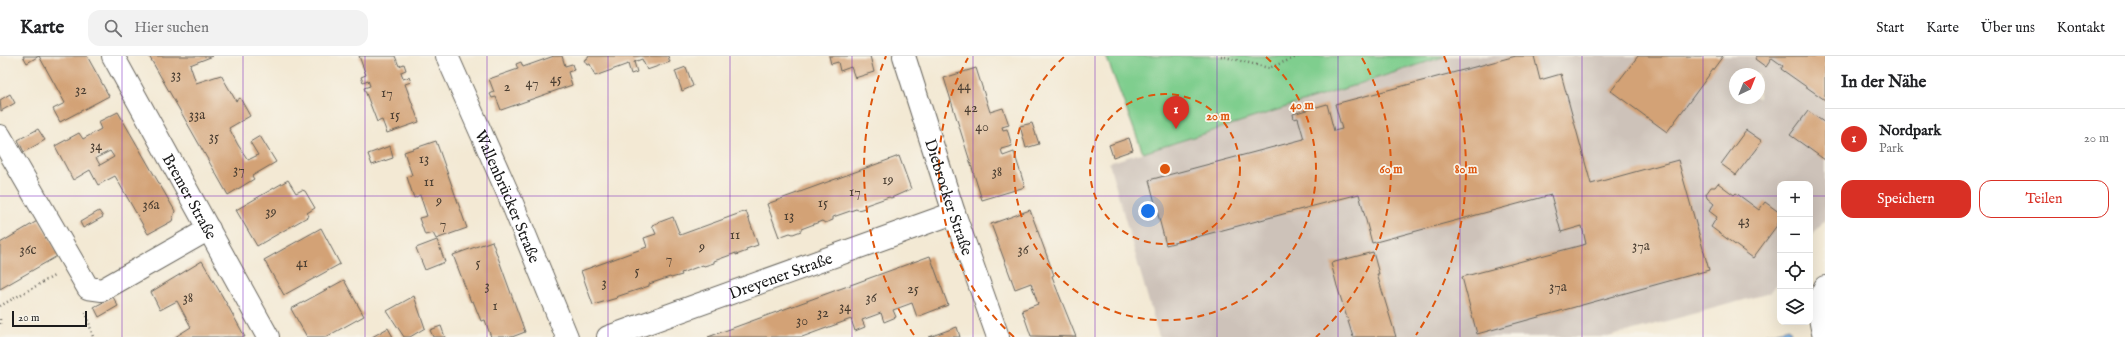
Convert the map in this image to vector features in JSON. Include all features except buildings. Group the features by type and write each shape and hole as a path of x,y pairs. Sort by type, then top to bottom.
{"street":[{"name":"Bremer Straße","path":"113,56 268,337"},
{"name":"Diebrocker Straße","path":"904,56 954,213 998,337"},
{"name":"Wallenbrücker Straße","path":"452,57 567,337"},
{"path":"0,136 88,288 102,290 209,229"},
{"name":"Dreyener Straße","path":"608,337 954,213"},
{"path":"1824,337 1819,316 1818,301 1825,287"}],"path":[{"path":"1221,56 1269,68 1299,56"},
{"path":"0,306 75,264"},
{"path":"0,319 0,325"}],"shaded area":[{"path":"1446,56 1825,56 1825,219 1813,235 1813,181 1777,181 1777,284 1770,293 1608,337 1159,337 1109,163"}],"green space":[{"path":"1106,56 1446,56 1143,153"}],"water":[{"path":"1789,328 1792,337 1755,337"}],"place":[{"name":"Nordpark","path":"1176,129"}]}
